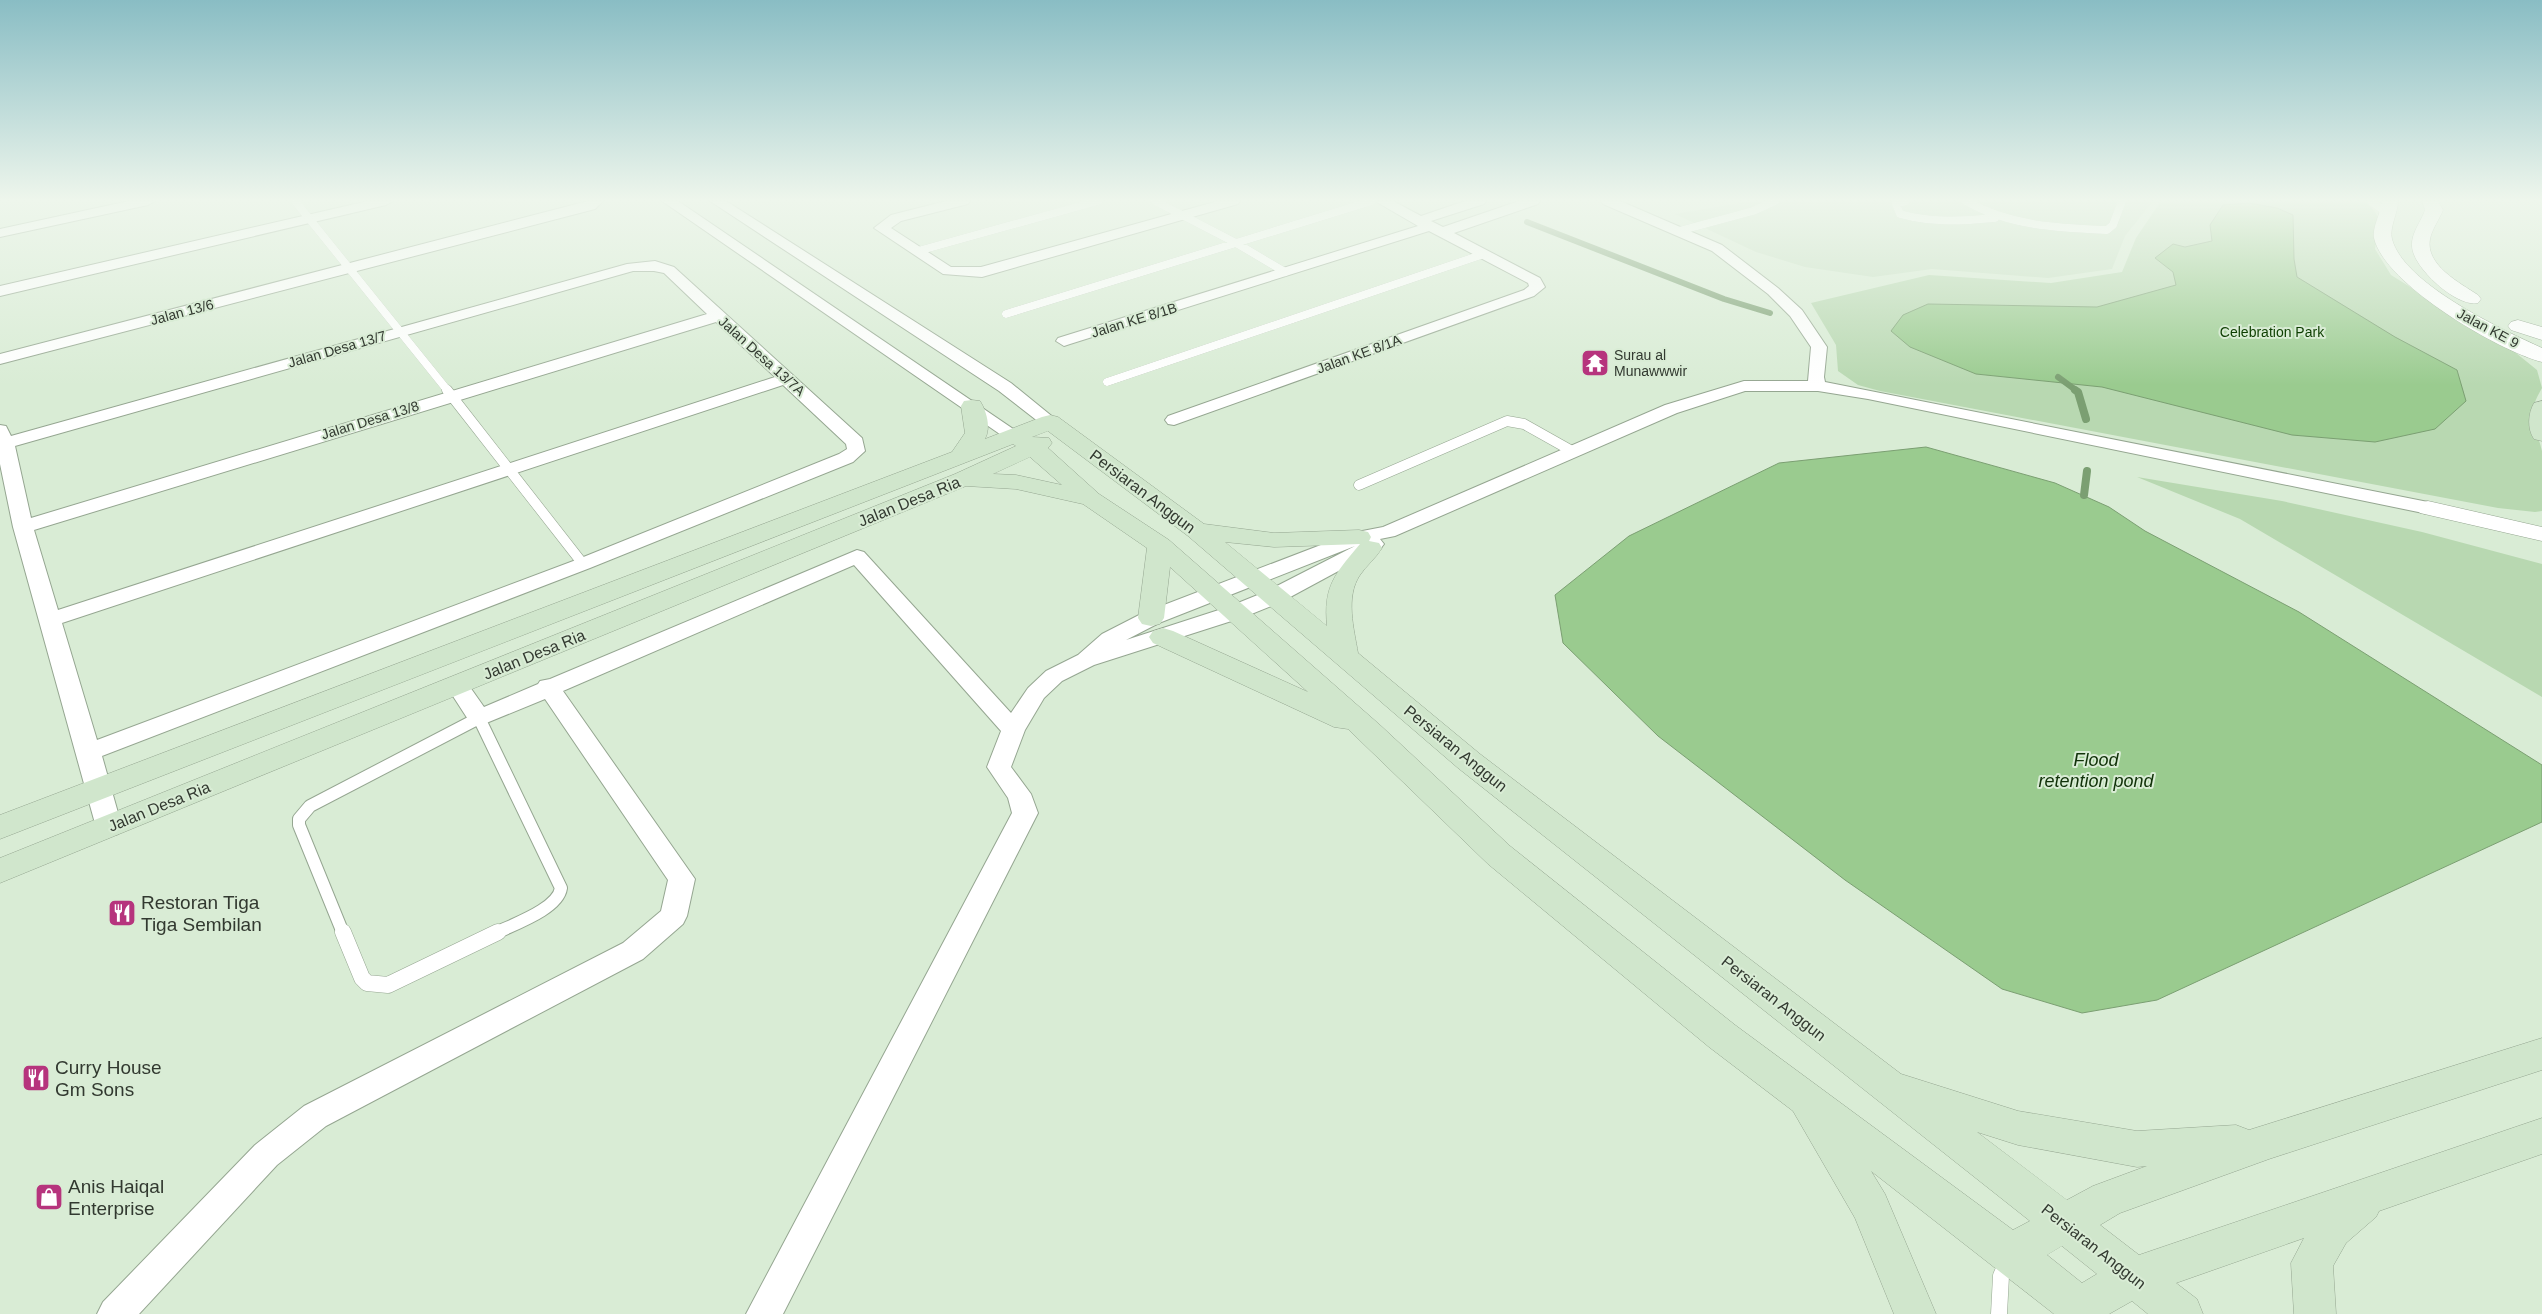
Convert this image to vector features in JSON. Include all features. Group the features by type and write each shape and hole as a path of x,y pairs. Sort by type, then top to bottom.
{"main road":[{"path":"972,406 979,430 962,467 1016,482 1091,499"},
{"path":"2542,408 2540,425 2542,434"},
{"name":"Jalan Desa Ria","path":"0,871 457,685 1058,427"},
{"name":"Persiaran Anggun","path":"1058,427 1197,531 1469,761 2182,1314"},
{"name":"Persiaran Anggun","path":"1023,441 1091,499 1160,544 1370,732 1499,855 1722,1036 2011,1252 2078,1312"},
{"name":"Jalan Desa Ria","path":"0,827 962,467"},
{"path":"1197,531 1274,540 1372,539"},
{"path":"1345,656 1340,626 1341,588 1346,576 1372,539"},
{"path":"1160,544 1157,627 1370,732"},
{"path":"2011,1252 2107,1199 2270,1140 2542,1054"},
{"path":"1884,1084 2018,1128 2137,1149 2270,1140"},
{"path":"1804,1098 1871,1207 1915,1314"},
{"path":"2078,1312 2134,1277 2542,1136"},
{"path":"2315,1314 2312,1309 2312,1263 2332,1229 2372,1194"}],"street":[{"path":"0,291 123,262"},
{"name":"Jalan 13/6","path":"0,359 370,262"},
{"name":"Persiaran Anggun","path":"760,262 1023,441"},
{"name":"Persiaran Anggun","path":"812,262 1005,387 1058,427"},
{"path":"936,262 948,270 982,272 1016,262"},
{"name":"Jalan KE 8/1B","path":"1064,341 1316,262"},
{"name":"Jalan KE 8/1A","path":"1174,420 1529,293 1537,287 1535,281 1500,262"},
{"path":"1736,262 1773,291 1796,313 1819,347 1815,377 1818,386"},
{"name":"Jalan KE 9","path":"2395,262 2407,276 2451,308 2539,347"},
{"name":"Jalan KE 9","path":"2428,262 2440,277 2462,293 2518,326 2539,347"},
{"name":"Jalan Desa 13/7","path":"3,436 400,331 632,267 655,266 669,270"},
{"name":"Jalan Desa 13/7A","path":"583,564 846,458 856,451 855,442 669,270"},
{"name":"Jalan Desa 13/8","path":"23,527 450,395 718,316"},
{"path":"49,620 788,378"},
{"path":"764,1314 1025,813 1023,798 1008,783 999,767 1013,730 1036,693 1054,676 1157,627 1263,588 1671,409 1744,386 1818,386 1904,401 2428,508 2542,534"},
{"path":"3,436 23,527 49,620 90,752 109,827"},
{"path":"2428,508 2520,522 2542,522"},
{"path":"457,685 479,718 548,686 857,556 1013,730"},
{"path":"90,752 583,564"},
{"path":"116,1314 266,1155 315,1116 633,951 673,916 682,879 548,686"}],"lane":[{"path":"343,262 509,468 583,564"},
{"path":"1006,314 1173,262"},
{"path":"1269,262 1285,272"},
{"path":"1107,382 1459,262"},
{"path":"1359,485 1507,421 1524,424 1572,451"},
{"path":"479,718 560,882 561,889 558,897 542,910 400,980 388,985 367,984 362,978 299,819 310,806 479,718"},
{"path":"1999,1314 2001,1276 2011,1252"}],"shaded area":[{"path":"1790,262 2115,262 2112,269 2048,278 1932,269 1873,277 1805,267"}],"green space":[{"name":"Celebration Park","path":"2126,262 2383,262 2391,275 2516,353 2537,370 2542,388 2533,407 2532,414 2542,451 2542,511 2498,508 1880,391 1858,385 1838,371 1836,345 1811,303 1929,275 2051,283 2122,272"},
{"path":"2137,477 2282,501 2422,532 2542,564 2542,697 2240,519"}],"water":[{"path":"2161,262 2295,262 2297,277 2395,337 2457,370 2466,401 2435,429 2375,442 2292,435 2102,387 1976,374 1910,347 1891,331 1903,315 1928,304 2097,307 2176,285 2173,272"},
{"name":"Flood retention pond","path":"1926,447 2055,483 2109,507 2145,531 2299,612 2542,765 2542,822 2157,1000 2082,1013 2002,989 1845,880 1658,736 1563,643 1555,595 1629,536 1779,463"}],"waterway":[{"path":"1630,262 1724,299 1770,313"},
{"path":"2058,377 2077,391"},
{"path":"2075,390 2078,392 2086,419"},
{"path":"2084,495 2087,471"}],"place":[{"name":"Surau al Munawwwir","path":"1595,363"},
{"name":"Restoran Tiga Tiga Sembilan","path":"122,913"},
{"name":"Curry House Gm Sons","path":"36,1078"},
{"name":"Anis Haiqal Enterprise","path":"49,1197"}]}
